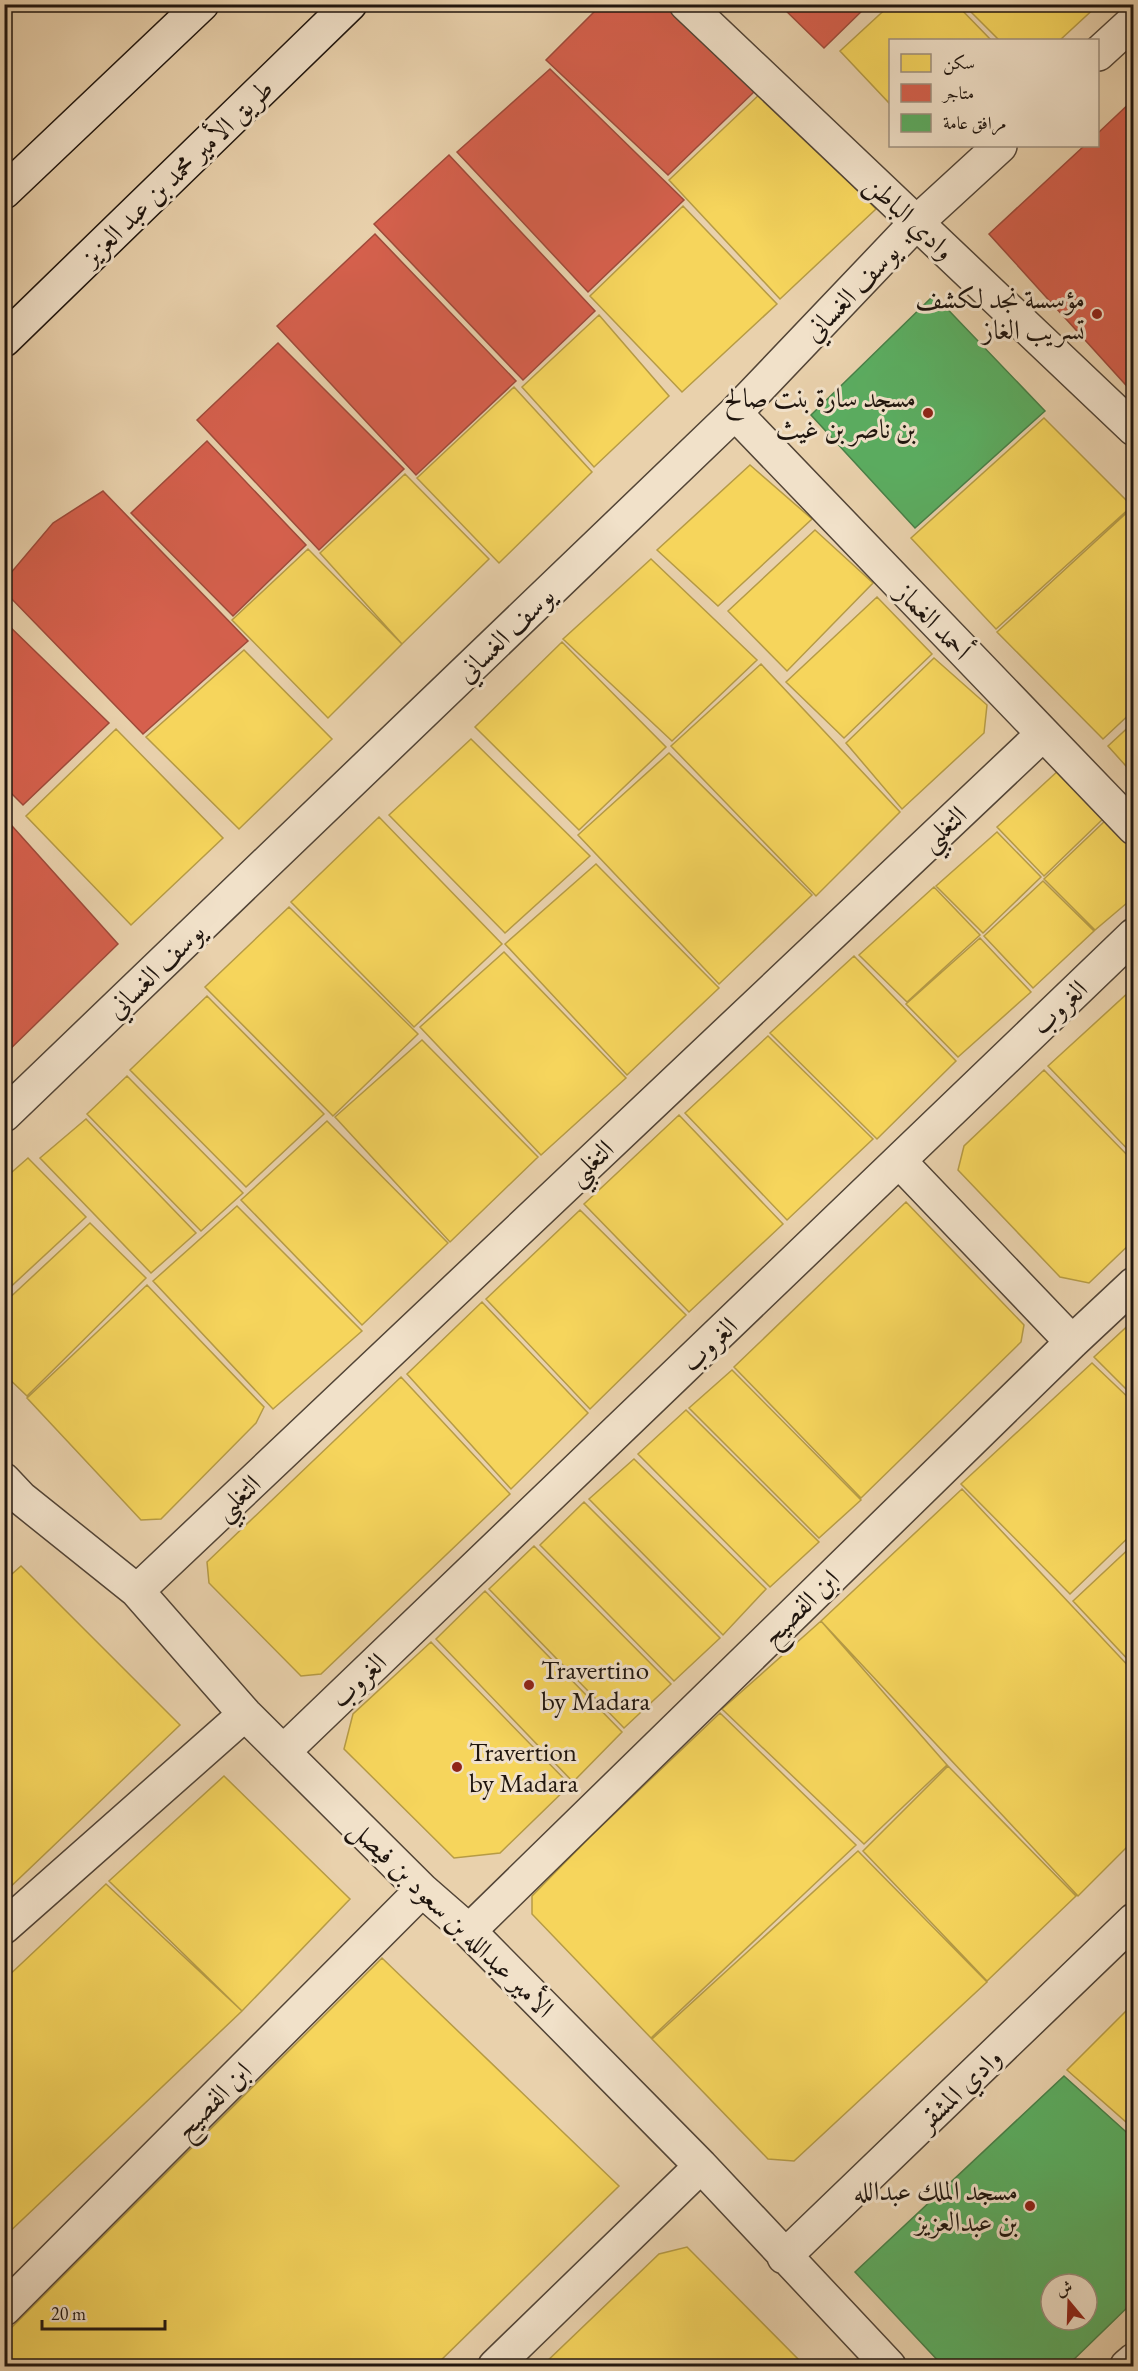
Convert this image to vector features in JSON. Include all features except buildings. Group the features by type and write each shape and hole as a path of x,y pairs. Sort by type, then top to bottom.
{"street":[{"path":"4,192 202,4"},
{"name":"طريق الأمير محمد بن عبد العزيز","path":"4,340 350,4"},
{"name":"وادي الباطن","path":"686,4 1134,429"},
{"path":"1099,53 1134,21"},
{"name":"يوسف الغساني","path":"4,1115 735,413 916,223 999,147"},
{"name":"أحمد الغماز","path":"735,413 1134,828"},
{"name":"التغلبي","path":"137,1592 1043,734"},
{"name":"الغروب","path":"283,1752 1134,935"},
{"path":"900,1162 1072,1342"},
{"name":"ابن الفصيح","path":"469,1931 1134,1284"},
{"name":"الأمير عبدالله بن سعود بن فيصل","path":"10,1498 137,1592 245,1714 422,1890 469,1931 701,2166 889,2367"},
{"path":"4,1927 245,1714"},
{"name":"ابن الفصيح","path":"4,2309 422,1890"},
{"name":"وادي المشقر","path":"784,2257 1134,1920"},
{"path":"495,2367 701,2166"},
{"path":"1127,2367 1134,2360"}],"place":[{"name":"مؤسسة نجد لكشف تسريب الغاز","path":"1097,314"},
{"name":"مسجد سارة بنت صالح بن ناصر بن غيث","path":"928,413"},
{"name":"Travertino by Madara","path":"529,1685"},
{"name":"Travertion by Madara","path":"457,1767"},
{"name":"مسجد الملك عبدالله بن عبدالعزيز","path":"1030,2206"}]}
